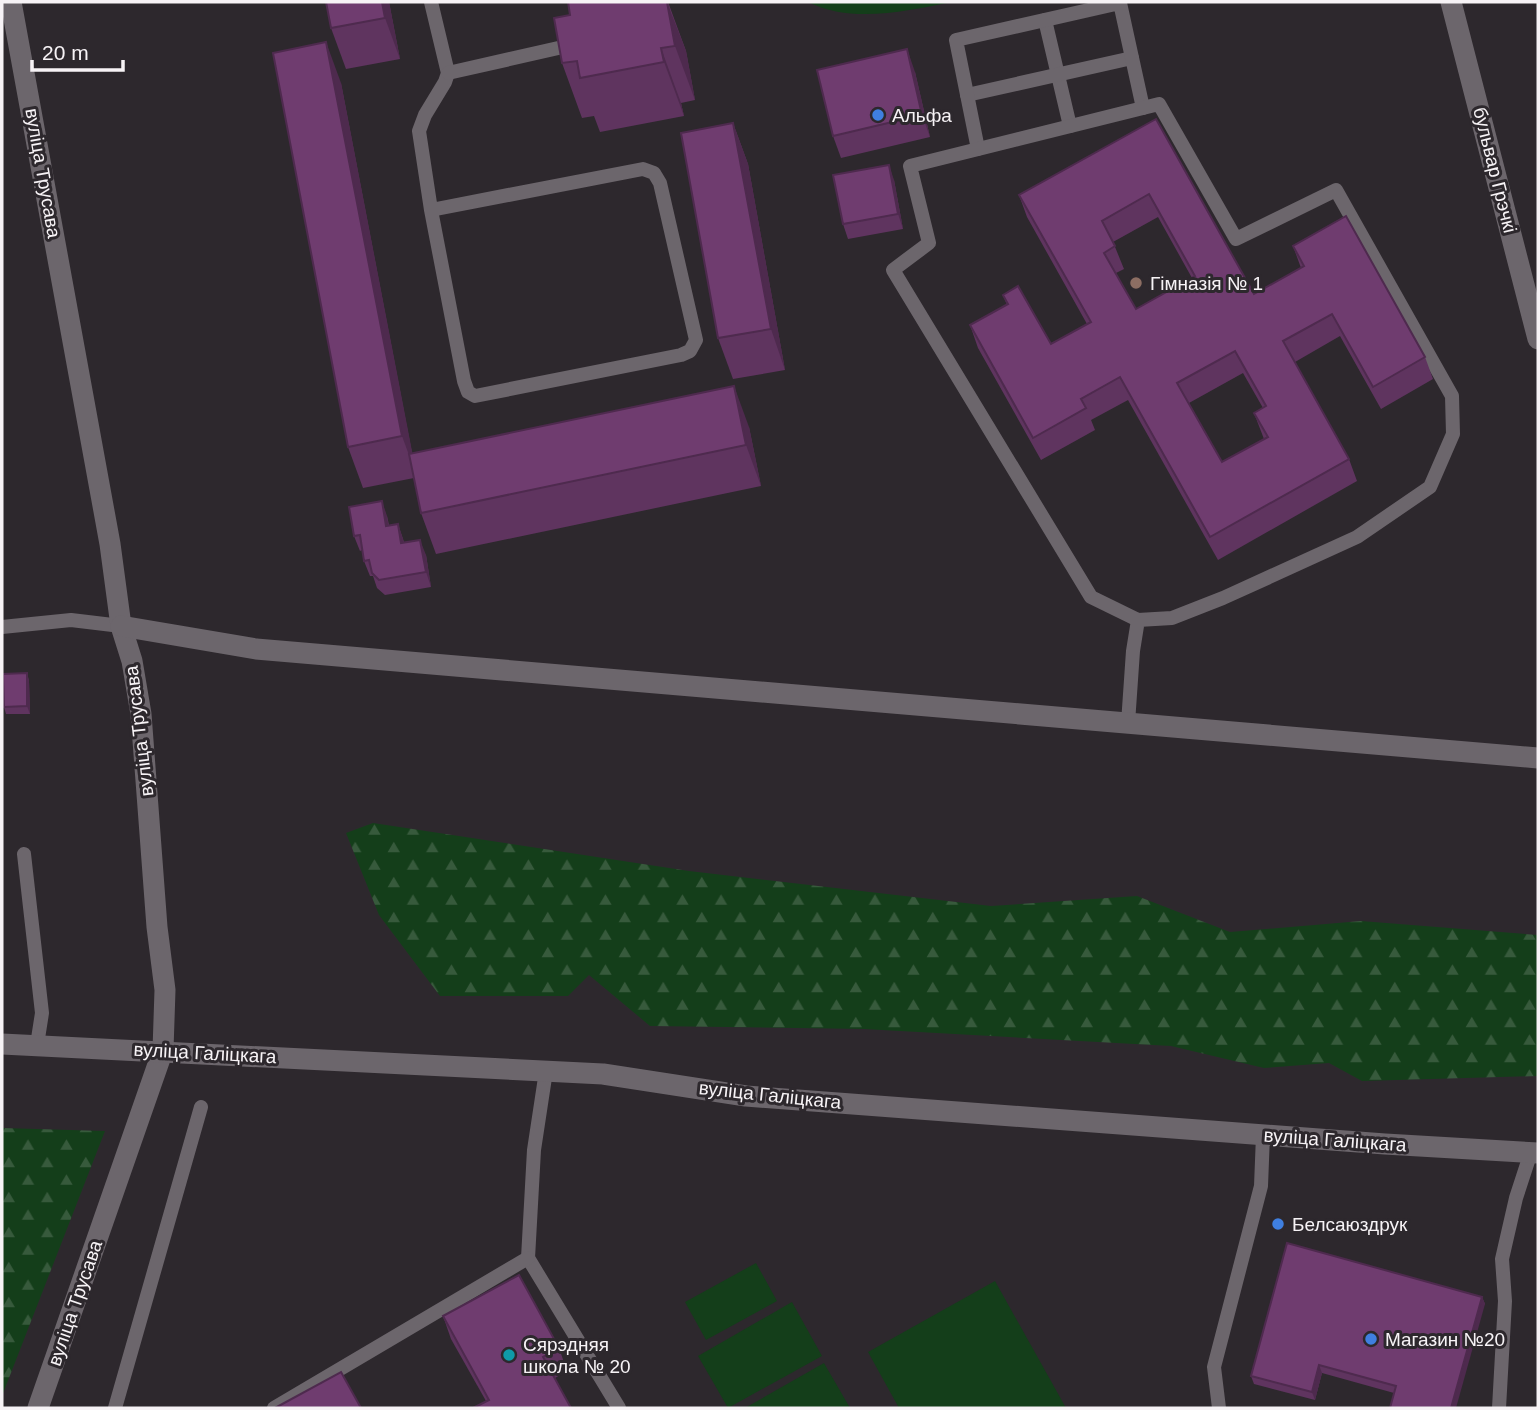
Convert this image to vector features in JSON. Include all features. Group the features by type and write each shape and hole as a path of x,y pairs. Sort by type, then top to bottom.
{"street":[{"name":"вуліца Трусава","path":"11,2 110,544 121,626 132,661 141,714 157,927 165,990 163,1050 38,1408"},
{"name":"бульвар Грэчкі","path":"1451,2 1538,339"},
{"path":"121,626 256,649 1538,758"},
{"name":"вуліца Галіцкага","path":"2,1044 620,1075 746,1096 1264,1135 1535,1152"}],"lane":[{"path":"430,2 448,73 425,114 419,131 431,211 468,392 475,396 681,355 690,351 696,340 660,183 654,173 643,169 431,211"},
{"path":"978,149 956,40 1120,3 1143,108"},
{"path":"1045,20 1070,126"},
{"path":"448,73 587,41"},
{"path":"967,95 1132,58"},
{"path":"1159,104 1236,239 1336,190 1452,396 1453,434 1430,487 1357,537 1223,598 1172,618 1138,621 1091,597 893,270 929,243 910,166 1070,126 1159,104"},
{"path":"2,626 71,620 121,626"},
{"path":"1128,723 1138,621"},
{"path":"24,854 42,1013 37,1045"},
{"path":"546,1071 534,1150 528,1258 619,1408"},
{"path":"115,1408 201,1107"},
{"path":"1219,1408 1214,1367 1261,1186 1264,1135"},
{"path":"1499,1408 1505,1301 1502,1259 1516,1198 1535,1152"},
{"path":"274,1408 528,1258"}],"green space":[{"path":"808,2 952,2 898,12 861,14 825,9"},
{"path":"373,823 689,871 991,906 1137,896 1230,932 1361,921 1538,935 1538,1076 1362,1081 1329,1063 1264,1068 1171,1046 864,1029 650,1026 589,975 568,996 440,996 379,915 346,833"},
{"path":"2,1128 105,1131 2,1396"},
{"path":"756,1263 777,1301 706,1340 685,1302"},
{"path":"995,1281 1066,1408 899,1408 868,1352"},
{"path":"792,1302 822,1356 728,1408 698,1356"},
{"path":"824,1363 850,1408 745,1408"}],"building":[{"path":"326,2 382,2 385,18 331,28"},
{"path":"568,2 667,2 675,46 661,48 664,62 580,78 577,61 562,63 554,18 570,15"},
{"path":"326,42 402,436 348,447 273,53"},
{"name":"Альфа","path":"907,49 922,115 833,136 817,70"},
{"path":"1156,119 1254,294 1304,266 1293,246 1346,216 1425,357 1373,387 1332,314 1283,341 1349,459 1210,537 1120,377 1081,399 1086,408 1033,438 970,325 1008,304 1003,295 1018,286 1051,344 1091,322 1019,195","holes":["1149,194 1195,276 1136,309 1104,253 1115,246 1102,221","1235,351 1266,406 1254,413 1268,437 1222,462 1177,383"]},
{"path":"733,123 771,329 718,338 681,133"},
{"path":"889,165 898,214 843,224 833,175"},
{"path":"734,386 746,445 421,513 409,454"},
{"path":"382,501 386,526 398,524 401,543 420,540 426,572 379,580 372,573 369,560 364,561 360,535 354,536 349,507"},
{"path":"27,673 27,706 4,707 3,674"},
{"name":"Магазин №20","path":"1287,1243 1482,1297 1451,1408 1390,1408 1396,1386 1319,1365 1312,1392 1251,1376"},
{"name":"Сярэдняя школа № 20","path":"519,1275 559,1348 543,1357 571,1408 473,1408 489,1400 443,1316"},
{"path":"341,1372 361,1408 275,1408"}],"place":[{"name":"Альфа","path":"878,115"},
{"name":"Гімназія № 1","path":"1136,283"},
{"name":"Белсаюздрук","path":"1278,1224"},
{"name":"Магазин №20","path":"1371,1339"},
{"name":"Сярэдняя школа № 20","path":"509,1355"}]}
